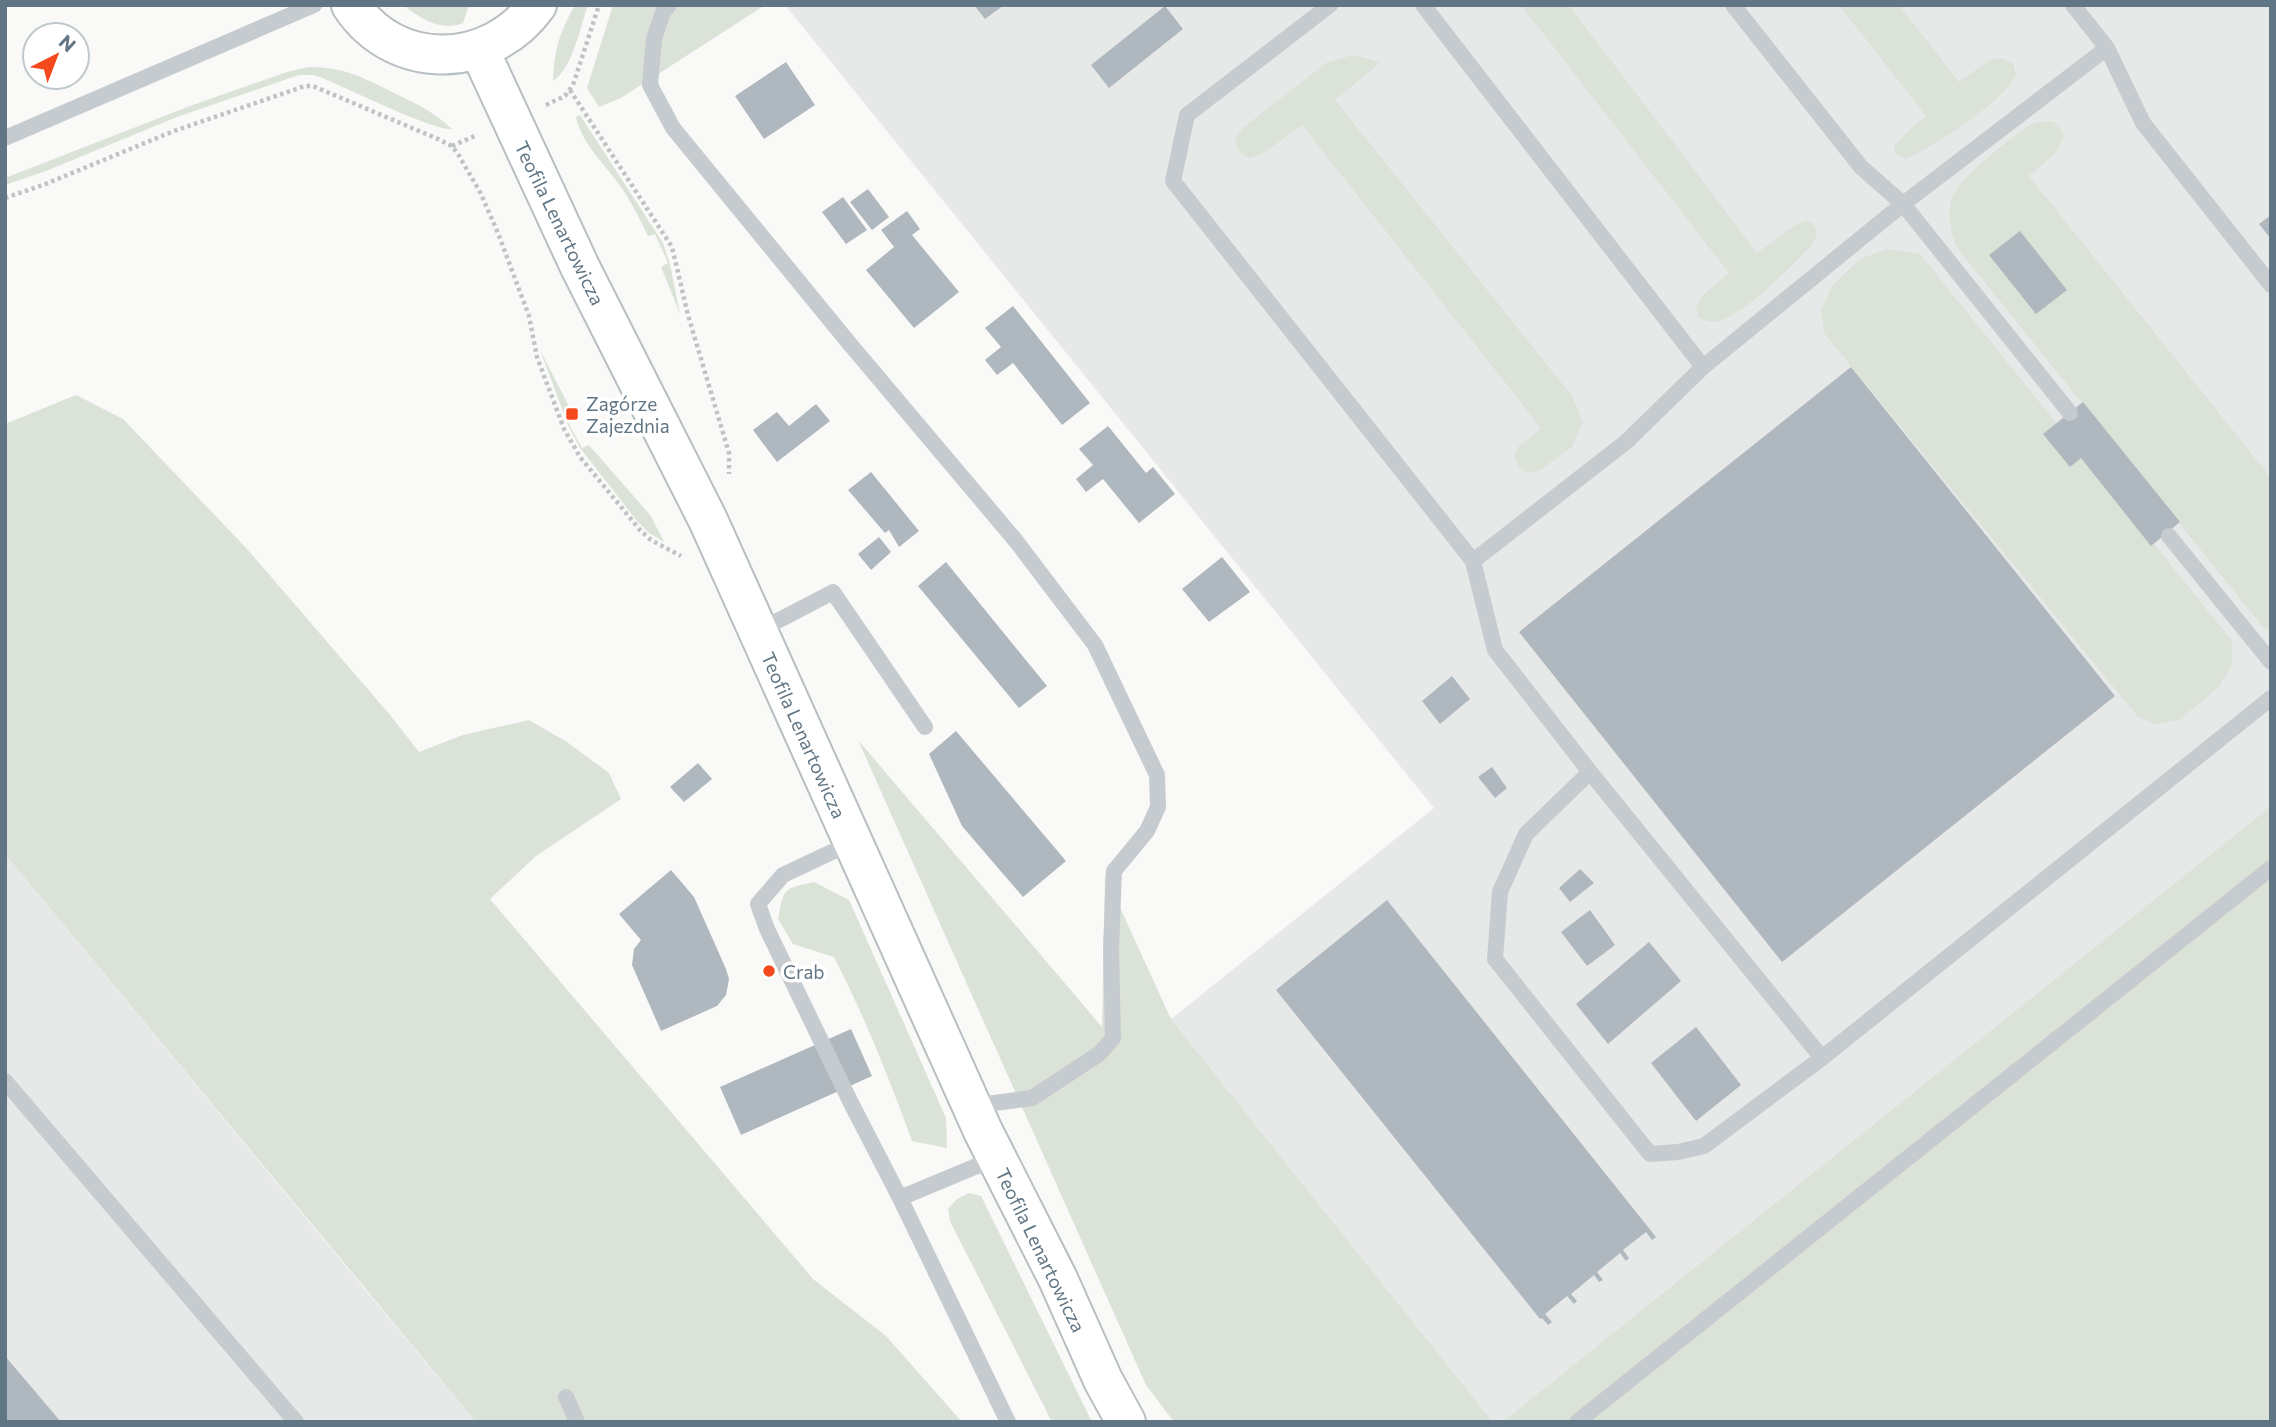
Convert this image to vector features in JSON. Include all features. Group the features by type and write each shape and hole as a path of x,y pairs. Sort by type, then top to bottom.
{"street":[{"path":"351,5 371,29 390,42 411,51 434,55 479,50 501,40 520,25 537,5"},
{"name":"Teofila Lenartowicza","path":"479,50 554,213 680,461 971,1106 1058,1279 1103,1380 1126,1422"}],"lane":[{"path":"5,138 314,5"},
{"path":"669,5 663,12 654,39 650,85 673,128 1016,541 1095,645 1157,775 1158,807 1147,831 1114,871 1111,950 1114,1038 1099,1054 1032,1098 971,1106"},
{"path":"1330,5 1187,115 1173,181 1473,561 1496,650 1590,772 1822,1058"},
{"path":"1423,5 1703,367"},
{"path":"1732,5 1861,167 1903,204 2070,413"},
{"path":"2073,5 2107,48 2143,123 2271,285"},
{"path":"1473,561 1626,442 1703,367 1903,204 2107,48"},
{"path":"2169,536 2271,662"},
{"path":"758,631 833,592 925,727"},
{"path":"1590,772 1526,834 1500,891 1495,959 1650,1154 1678,1152 1704,1146 1822,1058 2271,698"},
{"path":"853,842 783,875 758,904 767,929 1008,1422"},
{"path":"1577,1422 2271,868"},
{"path":"5,1081 296,1422"},
{"path":"900,1198 996,1158"},
{"path":"566,1397 577,1422"}],"path":[{"path":"557,100 570,90 599,5"},
{"path":"5,198 174,131 305,86 313,86 452,146 467,168 489,212 520,290 533,332 536,353 562,423 580,457 640,530 651,540 687,560"},
{"path":"570,90 672,247 688,315 729,453 728,478"},
{"path":"452,146 463,142"}],"shaded area":[{"path":"404,5 469,5 463,23 447,26 432,23"},
{"path":"575,5 588,5 571,57 553,81 559,41"},
{"path":"613,5 765,5 621,98 599,107 587,88"},
{"path":"785,5 2271,5 2271,806 1502,1422 1493,1422 1171,1019 1434,808"},
{"path":"1521,5 1569,5 1757,253 1797,224 1807,220 1814,224 1817,234 1812,245 1766,290 1738,311 1713,322 1698,317 1696,305 1703,295 1729,273"},
{"path":"1839,5 1899,5 1959,82 1990,60 2001,58 2013,63 2016,75 2008,87 1982,111 1950,134 1906,159 1895,154 1894,146 1926,116"},
{"path":"1353,55 1381,62 1335,100 1572,396 1583,422 1572,447 1539,471 1527,473 1518,466 1514,456 1519,446 1541,428 1302,125 1264,153 1249,158 1239,152 1235,140 1243,128 1326,63"},
{"path":"309,67 333,69 362,77 424,108 452,129 409,116 320,77 299,75 177,117 5,185 5,178 190,106 287,72"},
{"path":"580,115 663,243 670,264 680,314 661,267 668,263 655,234 648,236 625,193 583,137 576,117"},
{"path":"2052,121 2060,128 2062,142 2029,176 2271,478 2271,632 2263,627 1957,248 1950,219 1953,197 1961,183 2023,130 2032,124"},
{"path":"1887,249 1920,254 2232,641 2232,665 2219,687 2179,720 2157,724 2139,718 1824,333 1821,310 1832,286 1860,259"},
{"path":"540,350 575,418 568,422 582,448 589,445 651,516 664,542 649,533 637,521 580,448 568,425"},
{"path":"76,395 123,419 248,550 419,752 463,735 529,720 567,742 609,773 621,799 536,856 490,899 813,1279 886,1336 962,1422 476,1422 5,854 5,424"},
{"path":"858,740 1102,1027 1105,875 1171,1019 1493,1422 1174,1422 1146,1385"},
{"path":"2271,806 2271,1422 1502,1422"},
{"path":"5,854 367,1292 476,1422 5,1422"},
{"path":"814,882 849,900 946,1118 947,1148 912,1141 876,1048 834,957 793,944 778,919 787,891"},
{"path":"969,1193 981,1196 1092,1422 1052,1422 950,1221 948,1209 957,1199"}],"building":[{"path":"974,5 1004,5 985,19"},
{"path":"1165,6 1183,29 1109,88 1091,65"},
{"path":"786,62 815,105 764,139 735,96"},
{"path":"868,189 889,217 872,230 850,202"},
{"path":"843,197 867,230 846,244 822,212"},
{"path":"907,211 920,229 912,235 959,292 914,328 866,270 894,247 881,230"},
{"path":"2271,215 2271,239 2259,224"},
{"path":"2020,231 2067,290 2036,314 1989,255"},
{"path":"1013,306 1090,403 1062,425 1013,363 997,375 985,360 1001,347 985,328"},
{"path":"1851,367 2115,696 1782,962 1519,632"},
{"path":"2083,402 2180,522 2151,546 2081,458 2070,467 2043,434"},
{"path":"816,404 830,421 777,462 753,430 777,412 789,426"},
{"path":"1108,426 1146,473 1153,467 1175,494 1139,523 1103,479 1086,492 1076,479 1093,465 1079,449"},
{"path":"871,472 919,531 899,547 889,530 885,533 848,490"},
{"path":"879,537 891,552 871,570 858,554"},
{"path":"1222,557 1250,592 1209,622 1182,589"},
{"path":"946,562 1047,686 1019,708 918,586"},
{"path":"1452,676 1470,699 1440,724 1422,701"},
{"path":"956,731 1066,861 1023,897 962,826 929,754"},
{"path":"698,763 712,779 684,802 670,787"},
{"path":"1492,767 1507,788 1495,798 1478,777"},
{"path":"1580,869 1594,883 1570,902 1559,888"},
{"path":"671,870 694,897 729,979 726,995 717,1006 661,1031 632,965 634,949 641,940 619,914"},
{"path":"1387,900 1656,1237 1652,1240 1646,1232 1623,1250 1629,1258 1626,1261 1620,1253 1597,1272 1603,1280 1599,1282 1594,1275 1571,1294 1577,1301 1574,1304 1567,1296 1545,1314 1552,1322 1548,1325 1540,1319 1276,990"},
{"path":"1590,910 1615,945 1587,966 1561,932"},
{"path":"1649,942 1681,981 1608,1044 1576,1004"},
{"path":"1696,1027 1741,1085 1696,1121 1651,1063"},
{"path":"851,1029 872,1076 741,1135 720,1087"},
{"path":"5,1356 61,1422 5,1422"}],"place":[{"name":"Zagórze Zajezdnia","path":"572,414"},
{"name":"Crab","path":"769,971"}]}
